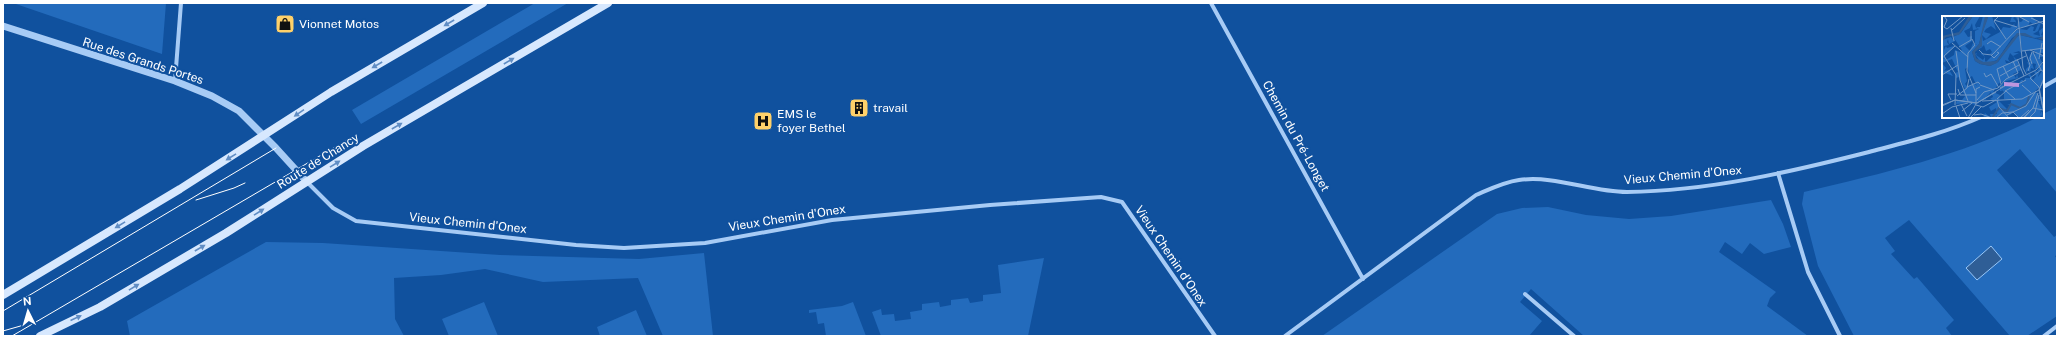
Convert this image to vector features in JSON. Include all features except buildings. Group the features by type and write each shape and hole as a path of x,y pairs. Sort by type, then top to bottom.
{"main road":[{"path":"3,295 264,136 331,92 482,3"},
{"name":"Route de Chancy","path":"40,336 100,307 226,233 363,146 608,3"}],"street":[{"path":"175,81 181,3"},
{"name":"Chemin du Pré-Longet","path":"1211,3 1363,279"},
{"name":"Rue des Grands Portes","path":"3,26 175,81 212,96 239,111 307,182"},
{"path":"2044,86 2057,79"},
{"name":"Vieux Chemin d'Onex","path":"1285,336 1476,195 1502,184 1520,180 1551,181 1595,190 1627,192 1733,181 1778,173 1939,134 1979,118"},
{"path":"1778,173 1808,272 1840,336"},
{"name":"Vieux Chemin d'Onex","path":"307,182 333,208 356,221 576,245 624,248 705,242 832,220 990,205 1102,198 1122,202 1215,336"},
{"path":"1525,294 1574,336"},
{"path":"2044,336 2057,326"}],"shaded area":[{"path":"13,3 166,3 162,54"},
{"path":"535,3 568,3 361,124 352,110"},
{"path":"2057,107 2057,193 2020,149 1997,170 2054,237 2057,235 2057,255 2055,256 2057,259 2057,316 2027,336 2010,336 1909,220 1885,238 1895,251 1891,254 1914,279 1917,277 1954,320 1946,328 1952,336 1854,336 1818,266 1802,204 1804,192 1923,162 1981,142 2036,118 2044,118 2044,114"},
{"path":"1771,200 1783,224 1791,247 1764,254 1750,243 1742,254 1725,242 1719,252 1776,292 1770,298 1767,306 1808,336 1584,336 1531,289 1520,302 1542,321 1529,336 1322,336 1497,214 1522,208 1548,207 1586,215 1629,219 1671,216"},
{"path":"266,242 323,243 500,255 639,259 704,253 713,336 663,336 638,278 543,282 485,269 441,275 394,278 395,319 404,336 130,336 127,321"},
{"path":"1991,246 2002,259 1977,280 1966,268"},
{"path":"1044,258 1028,336 881,336 872,312 881,309 882,315 894,314 895,321 911,319 910,312 922,310 922,304 939,302 940,307 951,305 951,300 968,298 970,303 983,301 983,295 1001,293 998,265"},
{"path":"484,302 498,336 449,336 442,319"},
{"path":"853,302 866,336 826,336 824,323 818,324 816,312 809,313 809,310 842,306"},
{"path":"636,310 647,336 600,336 597,327"}],"tram line":[{"path":"12,336 347,140"},
{"path":"3,311 276,148"},
{"path":"196,200 245,183"},
{"path":"3,331 24,325"}],"place":[{"name":"Vionnet Motos","path":"285,24"},
{"name":"travail","path":"859,108"},
{"name":"EMS le foyer Bethel","path":"763,121"}]}
